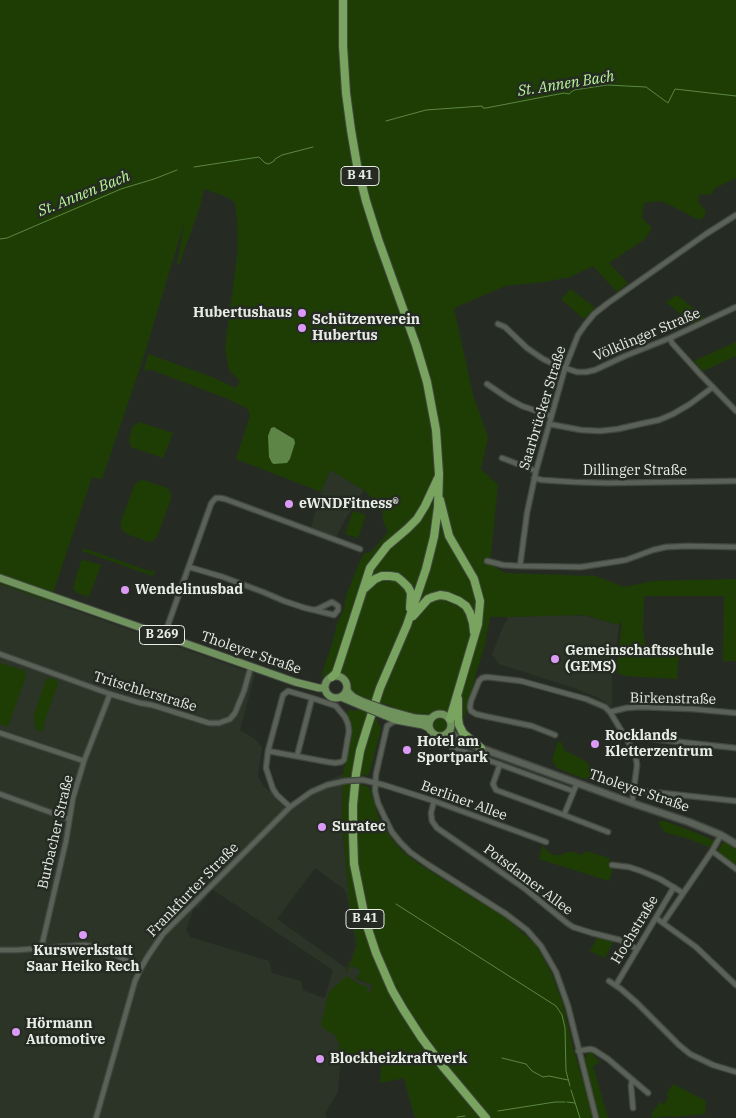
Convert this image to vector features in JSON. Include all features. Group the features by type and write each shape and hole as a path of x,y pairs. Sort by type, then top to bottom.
{"highway":[{"name":"B 41","path":"343,0 346,93 358,165 372,220 427,382 436,430 439,474 434,537 426,569 408,623 380,688 360,751 353,805 354,864 366,923 376,953 392,990 421,1037 486,1118"},
{"path":"332,677 340,661 370,568 387,546 417,519 439,474"},
{"path":"438,496 450,536 474,579 480,601 478,624 454,704 447,716"},
{"path":"363,590 375,579 382,576 397,577 408,587 411,593 408,623"},
{"path":"408,623 428,600 440,595 447,596 466,606 473,623 474,635"},
{"path":"340,661 342,678"},
{"path":"458,691 459,726 481,748"}],"main road":[{"name":"Tholeyer Straße","path":"0,578 295,682 325,688"},
{"path":"325,688 327,680 332,677 342,678"},
{"name":"B 269","path":"342,678 346,683 348,692 361,703"},
{"name":"B 269","path":"325,688 331,697 341,697 361,703 396,720 423,725 429,728 433,734 443,735 449,732"},
{"path":"341,697 347,689"},
{"name":"B 269","path":"383,713 430,719 436,714 447,716"},
{"path":"447,716 451,726 449,732"},
{"path":"429,728 430,719"},
{"name":"Tholeyer Straße","path":"449,732 464,742 689,822 721,835 736,844"}],"street":[{"name":"Saarbrücker Straße","path":"520,566 534,478 565,368 578,335 594,314 608,302 736,215"},
{"name":"Völklinger Straße","path":"498,324 505,327 527,348 543,359 556,366 577,372 586,372 595,370 670,338 736,307"},
{"path":"670,338 672,343 700,374 736,411"},
{"path":"487,384 522,406 551,416"},
{"path":"549,424 581,430 600,431 659,420 674,414 713,387"},
{"path":"502,458 536,471"},
{"name":"Dillinger Straße","path":"534,478 607,483 736,481"},
{"path":"164,636 213,500 220,498 360,549"},
{"path":"487,561 520,566 581,567 626,560 666,547 736,547"},
{"path":"189,567 223,577 284,601 314,610 334,615 338,610 338,606 332,602 314,610"},
{"name":"Tritschlerstraße","path":"0,654 110,694 140,703 152,704 209,723 219,723 230,719 235,713 244,692 251,666"},
{"path":"555,735 532,726 476,714 471,710 470,701 479,681 487,677 521,682 586,699 605,707 627,738 636,758 637,765 632,803"},
{"path":"268,751 335,763 341,762 344,760 349,731 348,724 336,706 292,692 285,692 268,751 266,768 273,788 290,807"},
{"name":"Burbacher Straße","path":"40,949 66,841 73,798 84,761 110,694"},
{"path":"297,756 312,698"},
{"name":"Birkenstraße","path":"610,712 640,707 692,708 736,713"},
{"path":"383,713 387,726 376,774 375,791 378,803 392,832 410,852 506,914 527,930 541,946 554,967 568,1006 596,1118"},
{"path":"387,726 396,720"},
{"path":"0,732 84,761"},
{"path":"627,738 634,736 736,748"},
{"path":"452,747 573,791"},
{"path":"500,764 493,784 496,790 608,832"},
{"name":"Frankfurter Straße","path":"96,1118 132,992 141,968 158,941 174,922 290,807 311,792 327,785 345,781 363,780 375,782"},
{"name":"Berliner Allee","path":"375,782 434,801 546,842"},
{"path":"564,815 578,783"},
{"path":"634,790 736,802"},
{"path":"0,794 69,818"},
{"name":"Potsdamer Allee","path":"434,801 431,813 432,821 438,828 524,888 567,923 592,934 620,940 637,949"},
{"name":"Hochstraße","path":"663,923 721,835"},
{"path":"712,851 736,869"},
{"name":"Hochstraße","path":"612,865 641,871 683,893"},
{"name":"Hochstraße","path":"616,985 674,887"},
{"path":"656,918 696,946 736,985"},
{"path":"0,950 40,949 77,945 93,946 111,952 141,968"},
{"path":"609,981 637,1003 690,1054 713,1065 736,1072"},
{"path":"578,1051 594,1050 608,1059 648,1093"},
{"path":"632,1080 633,1108"}],"shaded area":[{"path":"0,0 736,0 736,178 715,188 711,195 700,194 698,202 706,211 704,217 699,220 660,201 644,203 642,218 652,228 645,239 609,263 628,283 617,292 593,266 570,277 505,286 454,308 473,395 488,437 481,469 498,485 490,564 505,573 596,576 624,587 653,581 736,579 736,661 723,661 724,596 644,596 643,631 647,655 679,656 677,679 625,676 616,672 622,625 620,621 619,625 579,615 490,617 485,644 458,742 390,719 394,707 382,703 376,719 381,728 370,771 368,775 363,775 362,785 370,789 380,822 404,853 505,917 536,945 551,972 563,1004 574,1052 595,1118 416,1118 404,1078 380,1083 382,1057 337,1053 340,1044 336,1036 322,1027 321,1024 329,992 347,976 359,984 368,987 367,992 370,993 373,985 356,978 361,971 351,965 345,971 352,960 357,944 350,908 342,822 343,774 351,732 347,712 350,710 357,711 363,698 351,691 347,679 339,674 331,673 321,677 337,624 344,609 346,596 360,561 364,554 372,551 388,532 383,520 382,508 364,490 330,470 321,492 236,459 250,416 248,409 228,399 149,369 144,372 148,354 212,377 236,388 240,381 229,370 225,348 238,250 235,203 229,198 204,189 180,263 177,265 185,220 141,365 102,479 92,477 50,602 0,584","holes":["274,427 289,435 295,443 287,463"]},
{"path":"571,289 595,308 584,319 561,299"},
{"path":"677,295 705,318 692,324 666,302"},
{"path":"736,342 736,356 703,371 694,361"},
{"path":"139,422 173,433 163,458 131,447 129,441 132,427"},
{"path":"274,427 294,439 295,443 287,463 274,464 269,457 268,436 271,428"},
{"path":"330,469 364,490 336,537 311,528 321,492"},
{"path":"143,480 167,488 171,494 171,499 157,537 149,542 129,535 121,529 121,521 135,484"},
{"path":"353,511 366,515 358,538 345,534"},
{"path":"83,548 152,572 155,570 153,576 82,551"},
{"path":"84,560 101,565 89,597 77,593 73,588 81,561"},
{"path":"0,584 255,674 240,730 256,740 262,747 258,776 264,787 288,806 310,789 343,774 342,822 350,908 357,944 352,960 345,971 351,965 361,971 356,979 373,985 427,1116 426,1118 416,1118 414,1115 404,1078 380,1083 382,1057 341,1054 338,1092 325,1113 327,1118 0,1118","holes":["315,868 345,890 347,895 356,945 346,968 277,919","212,889 333,970 325,998 303,990 301,981 272,973 269,961 190,937 186,929 194,908 198,908"]},
{"name":"Gemeinschaftsschule (GEMS)","path":"587,616 619,625 612,677 612,707 597,697 571,687 499,664 492,654 508,617"},
{"path":"0,663 26,671 26,676 8,727 0,724"},
{"path":"46,679 57,680 58,683 43,732 35,729 34,714"},
{"path":"558,741 562,743 564,750 587,762 598,783 557,768 552,760"},
{"path":"665,821 717,842 713,847 709,847 664,832 658,822"},
{"path":"724,841 736,848 736,866 719,853 718,850"},
{"path":"543,845 553,855 573,852 581,855 586,851 609,858 613,867 609,881 539,859"},
{"path":"597,938 614,940 605,958 590,951"},
{"path":"588,1053 595,1053 594,1056 600,1062 593,1066 608,1118 599,1118 585,1059"},
{"path":"673,1084 706,1101 705,1114 652,1118 652,1113 660,1102 666,1106 664,1104 669,1097 666,1094"}],"waterway":[{"name":"St. Annen Bach","path":"386,121 426,110 482,106 486,108 564,93 569,94 574,90 607,85 646,87 668,103 675,89 736,96"},
{"name":"St. Annen Bach","path":"194,167 259,157 269,164 282,155 313,147"},
{"name":"St. Annen Bach","path":"0,239 7,238 121,189 177,170"},
{"path":"396,904 556,1006 562,1015 565,1028 566,1071 570,1086"},
{"path":"502,1058 526,1064 532,1071 543,1077 549,1076 568,1080"},
{"path":"571,1090 580,1118"},
{"path":"498,1111 565,1102"},
{"path":"567,1102 575,1103"},
{"path":"457,1117 465,1116"}],"place":[{"name":"Hubertushaus","path":"302,313"},
{"name":"Schützenverein Hubertus","path":"302,328"},
{"name":"eWNDFitness®","path":"289,504"},
{"name":"Wendelinusbad","path":"125,590"},
{"name":"Gemeinschaftsschule (GEMS)","path":"555,659"},
{"name":"Rocklands Kletterzentrum","path":"595,744"},
{"name":"Hotel am Sportpark","path":"407,750"},
{"name":"Suratec","path":"322,827"},
{"name":"Kurswerkstatt Saar Heiko Rech","path":"83,935"},
{"name":"Hörmann Automotive","path":"16,1032"},
{"name":"Blockheizkraftwerk","path":"320,1059"}]}
